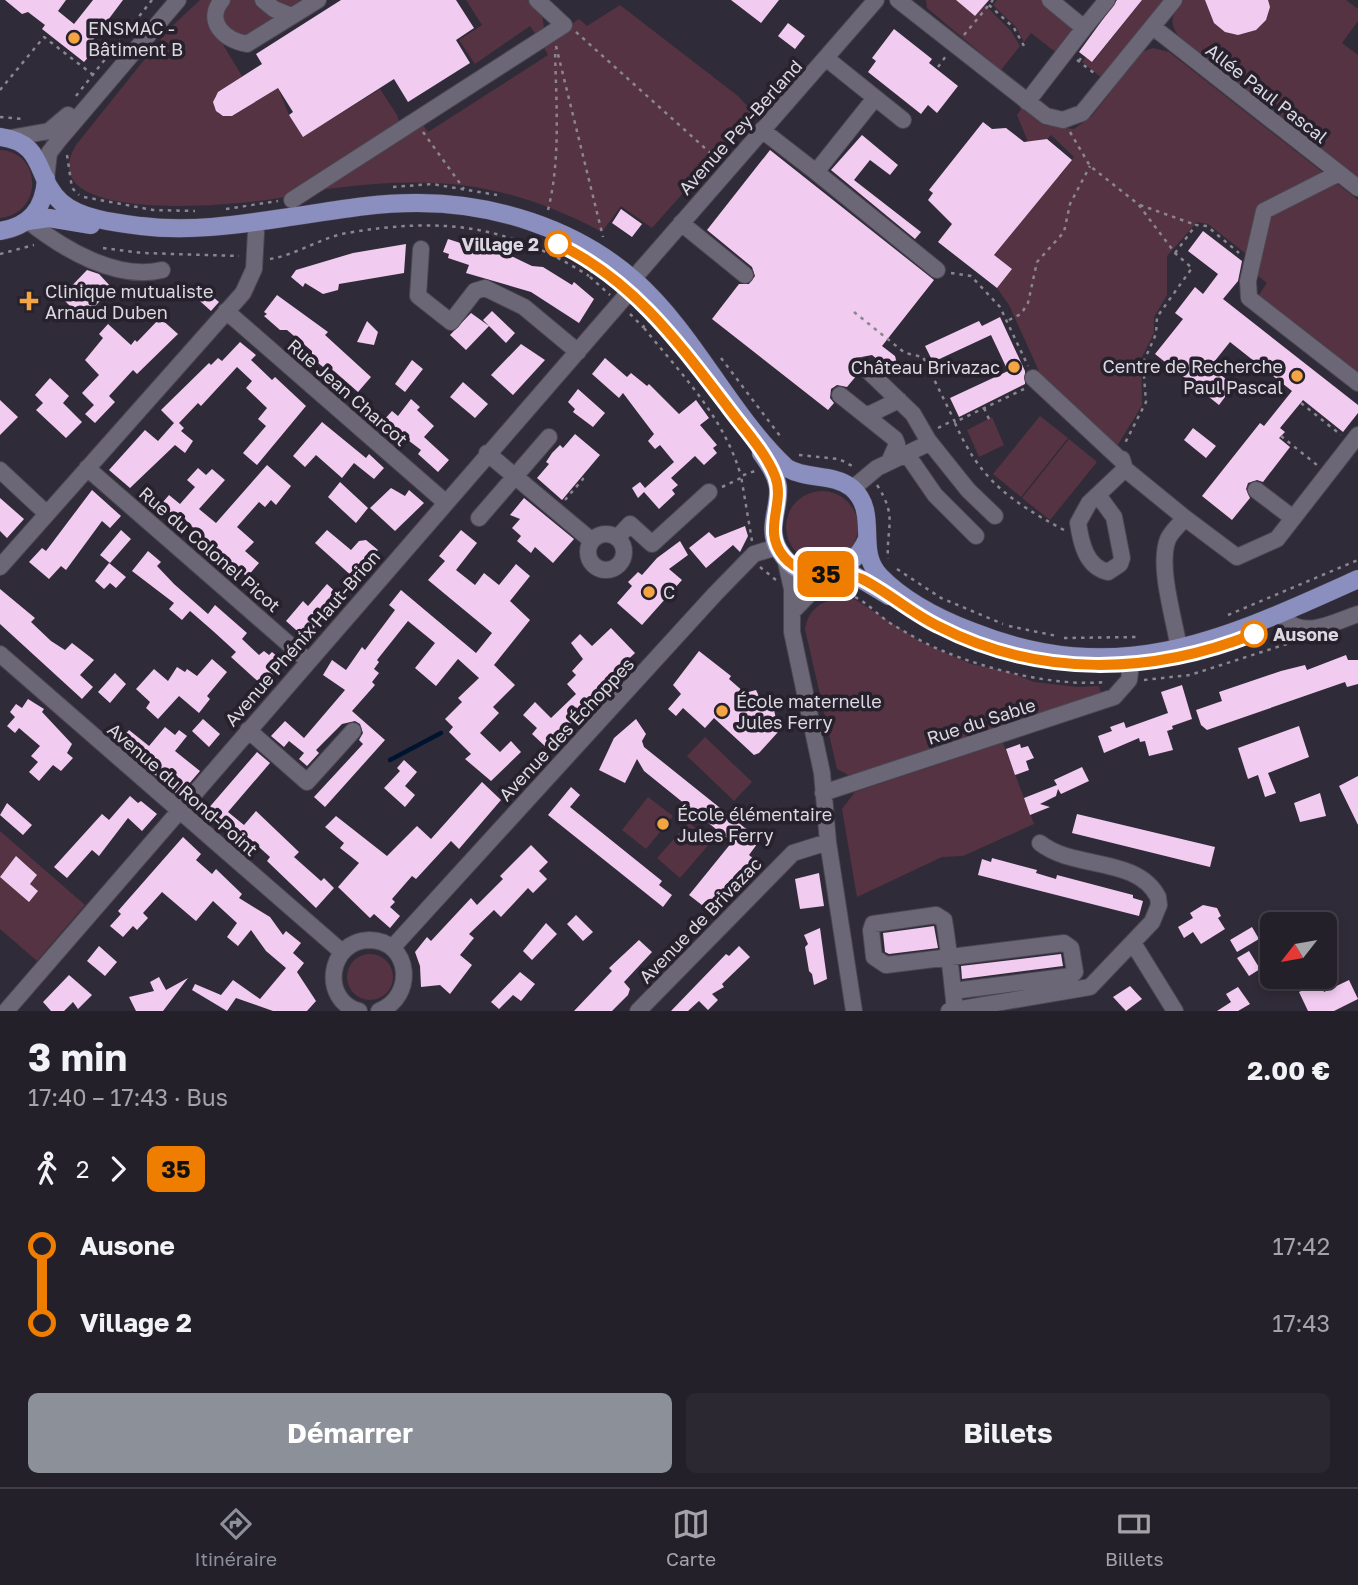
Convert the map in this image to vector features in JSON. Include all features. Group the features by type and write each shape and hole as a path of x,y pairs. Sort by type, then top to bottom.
{"main road":[{"path":"5,138 34,153 56,197 75,211 118,222 164,228 211,228 398,203 463,205 510,215 562,234 610,261 674,335 774,463 796,473 830,478 852,489 867,511 870,559 879,576 931,612 989,638 1036,651 1083,657 1131,657 1179,649 1258,624 1358,579"},
{"path":"0,231 15,229 29,221 39,209 45,195 46,179"},
{"path":"29,221 49,218 154,236 212,236 393,212 465,215 514,226 561,245 631,285"},
{"path":"774,463 778,487 773,535 781,553 805,571 854,575 927,620 986,647 1059,663 1131,665 1200,653 1286,621 1358,590"},
{"path":"775,508 792,486 818,477"},
{"path":"832,573 850,565 862,552 868,537"}],"street":[{"path":"5,138 49,131 70,112 141,24 164,0"},
{"path":"46,179 49,153 178,0"},
{"path":"222,0 215,17 219,31 230,41 247,44 318,0"},
{"path":"263,0 274,9 291,16"},
{"path":"292,200 564,25 537,0"},
{"name":"Avenue Pey-Berland","path":"631,285 727,168 827,59 876,0"},
{"path":"898,0 1046,116 1063,120 1082,113 1174,0"},
{"path":"1049,0 1084,29"},
{"path":"1027,102 1073,56 1084,29 1107,0"},
{"name":"Allée Paul Pascal","path":"1153,27 1358,188"},
{"path":"827,59 903,120"},
{"path":"816,172 875,98"},
{"path":"762,130 942,270"},
{"path":"1339,173 1264,211 1249,289 1250,298 1358,383"},
{"path":"29,221 61,245 108,265 143,275 162,270"},
{"path":"681,223 745,275"},
{"path":"0,567 243,293 256,258 256,232"},
{"path":"421,249 418,296 451,322 475,291 485,288 524,307 578,352"},
{"name":"Avenue Phénix Haut-Brion","path":"6,1011 307,660 578,352 631,285"},
{"name":"Rue Jean Charcot","path":"226,311 445,502"},
{"path":"863,366 913,414 931,435 968,490 995,516"},
{"path":"1033,378 1185,517 1237,557 1277,539 1355,439"},
{"path":"840,395 895,439 897,444 890,460"},
{"path":"866,416 899,400"},
{"path":"852,489 890,460 925,445 931,435"},
{"path":"479,518 549,437"},
{"path":"487,453 592,541"},
{"path":"906,453 935,495 976,536"},
{"path":"1098,495 1114,517 1121,564 1108,572 1100,570 1087,556 1078,523 1082,513 1123,461"},
{"name":"Rue du Colonel Picot","path":"87,468 307,660"},
{"path":"0,470 46,513"},
{"path":"1256,490 1293,518"},
{"path":"617,538 630,524 652,544 709,492"},
{"path":"1179,649 1166,555 1168,538 1185,517"},
{"path":"604,534 617,538 623,546 624,557 612,570 600,569 591,562 588,550 592,541 604,534"},
{"path":"754,554 781,553 799,592 793,611 792,632 819,753 828,842 854,1011"},
{"name":"Avenue des Échoppes","path":"392,948 754,554"},
{"path":"799,592 832,573"},
{"path":"1286,621 1306,631 1358,614"},
{"name":"Avenue du Rond-Point","path":"0,654 342,953"},
{"name":"Rue du Sable","path":"824,793 1114,697 1129,680 1131,665"},
{"path":"247,730 307,782 353,731"},
{"name":"Avenue de Brivazac","path":"638,1011 793,853 828,842"},
{"path":"949,1011 1019,1006 1090,987 1133,943 1156,914 1158,897 1154,889 1139,876 1053,853 1040,843"},
{"path":"953,991 1071,976 1075,972 1071,948 1064,943 950,958 886,965 874,957 871,930 873,924 936,915 944,920 950,958 953,991 955,1010"},
{"path":"359,1011 341,1007 333,984 336,962 350,945 372,940 392,948 404,968 402,1006 379,1011"},
{"path":"1133,943 1175,1011"}],"path":[{"path":"70,112 76,93 152,0"},
{"path":"989,5 1014,28 1024,46"},
{"path":"564,25 572,28 727,168"},
{"path":"0,90 44,37 92,74"},
{"path":"548,210 552,193 556,126 555,43 603,239"},
{"path":"1073,56 1083,55"},
{"path":"1073,56 1107,83"},
{"path":"416,120 464,189"},
{"path":"1063,120 1090,166 1138,204 1175,253 1192,268 1157,317 1156,334 1143,363 1146,402 1123,461"},
{"path":"1009,320 1021,314 1028,303 1037,262 1064,232 1070,204 1090,166"},
{"path":"1138,204 1196,225 1206,226 1247,260"},
{"path":"91,245 142,253 282,257 344,234 452,224 516,238 551,252 589,276"},
{"path":"1175,253 1196,225"},
{"path":"931,435 955,421 1036,384 1009,320 971,276 942,270"},
{"path":"854,312 905,353 923,357 967,450 995,487 1037,517 1080,537"},
{"path":"643,327 717,418 733,447 754,554 760,568 799,592 817,599 845,593 861,598 872,584"},
{"path":"719,355 782,439"},
{"path":"1301,403 1355,439"},
{"path":"984,408 989,419"},
{"path":"1281,436 1328,474"},
{"path":"709,492 774,463 789,449 809,457 839,459 867,475 879,487 892,526 888,564 941,598 1006,625 1062,638 1109,640 1142,637"},
{"path":"555,511 583,479 578,475"},
{"path":"1222,618 1358,560"}],"shaded area":[{"path":"200,0 310,0 252,37 219,38 242,76 215,96 214,106 219,114 233,116 278,88 289,115 303,137 380,89 399,122 294,195 196,206 152,205 113,200 84,190 69,172 76,145 168,30"},
{"path":"466,0 527,0 542,14 544,29 538,37 530,26 475,64 459,40 482,25"},
{"path":"926,0 956,0 975,16 985,5 1011,31 1020,46 1001,70 927,8"},
{"path":"997,0 1041,0 1078,29 1058,54 1031,33 1024,42 1016,27 993,5"},
{"path":"1142,0 1164,0 1102,78 1082,62 1086,57 1093,62"},
{"path":"1183,0 1346,0 1358,9 1358,21 1342,43 1358,55 1358,177 1181,39 1174,29 1173,19"},
{"path":"620,5 738,96 754,113 652,228 621,206 602,232 530,201 462,185 391,183 313,191 421,122 428,132 548,55 542,44 579,19 587,26"},
{"path":"1153,48 1169,52 1358,200 1358,378 1258,296 1267,283 1251,270 1250,257 1208,224 1197,222 1167,256 1167,295 1154,317 1154,333 1141,359 1142,405 1116,448 1043,380 1009,305 997,288 1012,269 993,257 1049,186 1054,172 1060,176 1074,157 1051,135 1047,139 1028,142 1017,115 1022,108 1044,125 1074,129 1092,116 1142,52"},
{"path":"0,150 14,153 24,161 30,171 32,183 24,206 14,214 0,218"},
{"path":"1040,416 1068,438 1021,497 993,474"},
{"path":"992,417 1004,445 979,457 967,430"},
{"path":"1069,439 1097,462 1050,520 1022,498"},
{"path":"822,491 842,497 852,507 858,527 852,547 842,557 822,563 802,557 792,547 786,527 792,507 802,497"},
{"path":"843,596 856,600 921,642 971,664 1009,672 1034,682 1078,687 1099,686 1101,693 850,776 837,769 805,629 813,610"},
{"path":"705,737 752,782 734,801 687,756"},
{"path":"1003,743 1034,824 963,856 942,857 857,897 842,809 855,792"},
{"path":"648,797 673,816 646,849 622,830"},
{"path":"689,822 711,842 680,878 657,858"},
{"path":"0,831 85,905 37,961 0,929"},
{"path":"370,954 379,955 386,961 392,968 392,986 386,993 379,999 370,1000 361,999 354,993 348,986 347,977 348,968 354,961 361,955"}],"building":[{"name":"ENSMAC - Bâtiment B","path":"5,0 66,0 58,11 74,24 93,0 123,0 87,48 92,53 84,62 42,29 45,25 28,12 22,14"},
{"path":"341,0 456,0 474,28 456,40 470,63 408,102 394,79 303,137 289,115 293,112 278,88 232,116 223,116 216,111 213,102 218,92 262,64 256,54"},
{"path":"731,0 779,0 761,23"},
{"path":"956,0 989,0 975,16"},
{"path":"1117,0 1142,0 1092,62 1079,52"},
{"path":"1205,0 1268,0 1270,7 1266,20 1256,30 1238,35 1225,32 1214,23"},
{"path":"788,23 805,36 795,49 778,36"},
{"path":"894,29 932,59 929,63 958,86 937,113 928,105 921,114 868,72 876,61 872,58"},
{"path":"983,122 992,129 1006,128 1024,142 1047,139 1072,160 994,255 1012,269 997,288 938,242 952,224 928,200 933,193 929,190"},
{"path":"862,135 898,165 890,175 870,160 854,180 921,232 915,239 831,170"},
{"path":"770,150 934,280 882,346 895,356 898,368 889,369 872,355 856,358 853,368 857,375 847,387 837,385 831,389 830,398 834,403 828,410 712,319 739,284 749,284 755,276 752,267 707,230"},
{"path":"621,209 642,224 632,237 612,223"},
{"name":"Centre de Recherche Paul Pascal","path":"1203,231 1242,261 1238,281 1223,299 1358,405 1358,413 1343,432 1303,400 1280,428 1285,432 1279,438 1290,447 1263,482 1257,480 1248,483 1246,489 1250,498 1232,520 1202,496 1260,423 1264,426 1292,391 1230,342 1210,367 1234,385 1219,405 1155,354 1183,319 1175,313 1195,287 1203,294 1218,274 1188,251"},
{"path":"448,239 476,248 491,250 492,247 532,266 543,267 572,285 574,282 594,299 579,323 531,292 466,273 469,265 448,258 449,254 443,252"},
{"path":"406,244 404,273 339,284 338,290 323,294 305,283 303,287 291,277 296,270 353,253"},
{"path":"87,270 99,274 112,288 83,319 61,297"},
{"path":"200,286 219,302 211,311 192,294"},
{"path":"277,295 328,332 325,335 371,377 358,392 330,368 328,371 312,358 312,351 287,330 280,330 264,316 267,314 264,312"},
{"path":"492,311 515,333 506,343 483,320"},
{"path":"471,313 489,326 466,350 450,335"},
{"name":"Château Brivazac","path":"1000,317 1025,371 1025,384 959,417 950,398 1008,371 991,335 933,362 925,346 979,321 982,326"},
{"path":"160,318 178,334 137,374 133,370 109,396 115,402 95,423 85,414 94,405 82,393 99,375 85,360 103,338 99,334 108,324 131,345"},
{"path":"367,321 378,332 374,345 357,342"},
{"path":"240,342 256,355 251,360 272,380 275,377 306,406 257,465 243,453 266,426 258,419 267,408 246,388 252,381 237,367 201,406 198,403 179,423 184,428 181,431 193,441 185,453 175,445 130,488 109,470 145,430 158,441 174,423 161,410 209,363 211,365 218,358 222,361"},
{"path":"521,344 545,360 513,395 491,375"},
{"path":"605,358 627,377 631,373 647,386 649,384 679,414 696,400 709,418 700,425 717,445 713,448 717,453 704,465 695,456 671,478 678,485 672,490 675,494 659,509 644,492 638,498 632,488 640,482 645,488 674,462 660,445 655,449 648,441 654,434 623,393 619,398 592,374"},
{"path":"412,360 423,369 405,392 395,384"},
{"path":"50,378 69,396 63,403 82,422 66,438 36,410 43,403 35,395"},
{"path":"463,382 488,404 475,418 450,397"},
{"path":"578,389 605,413 593,427 573,412 575,409 568,402"},
{"path":"411,399 420,407 417,410 434,426 424,437 449,460 438,472 418,454 421,450 383,421 392,411 398,416"},
{"path":"0,400 18,417 0,435"},
{"path":"322,422 366,458 369,454 384,468 374,479 354,463 342,478 316,455 305,467 293,456"},
{"path":"1193,428 1216,446 1206,458 1184,440"},
{"path":"575,434 600,455 562,500 537,478 549,464 546,462 552,453 560,445 563,448"},
{"path":"267,465 291,486 276,505 271,500 265,507 259,502 237,527 254,542 245,551 259,563 247,577 187,522 185,525 170,512 165,517 157,509 169,495 180,504 195,487 187,480 198,468 206,475 212,469 225,480 199,509 216,523"},
{"path":"340,482 368,508 356,523 328,497"},
{"path":"391,488 405,496 409,490 424,503 395,531 370,508"},
{"path":"92,490 121,516 110,528 102,521 66,570 61,566 49,579 29,562 42,548 46,551"},
{"path":"0,498 24,519 7,538 0,531"},
{"path":"524,498 574,539 553,563 535,547 531,553 517,541 521,536 512,528 520,519 510,515"},
{"path":"745,526 748,536 740,552 733,545 706,568 689,548 709,532 715,538"},
{"path":"121,530 131,539 110,563 100,555"},
{"path":"327,530 351,550 359,541 366,540 378,550 354,578 315,543"},
{"path":"461,530 477,543 456,570 475,585 484,573 499,585 516,564 530,576 510,601 530,620 494,665 515,685 493,707 499,713 480,733 500,752 511,741 521,752 491,781 465,759 471,754 449,732 453,727 445,719 462,702 458,698 479,678 458,659 436,686 415,668 435,643 408,621 377,660 379,662 374,669 379,673 372,682 375,685 352,711 385,740 325,807 314,797 363,744 359,740 363,733 360,724 355,721 342,724 316,750 319,753 307,766 299,759 304,753 289,741 284,747 271,736 285,721 304,738 345,690 323,675 332,660 346,670 362,647 365,650 395,610 389,605 401,590 476,653 492,633 428,580 445,561 439,556"},
{"name":"C","path":"680,541 688,555 669,569 682,580 642,625 617,603 632,586 628,582 638,572 642,575 657,558"},
{"path":"148,551 161,562 157,566 174,584 208,614 215,605 247,633 242,639 259,655 264,651 269,655 272,652 285,663 263,686 231,657 236,652 213,631 190,611 182,620 169,609 174,603 132,571"},
{"path":"109,563 126,577 116,588 110,583 104,589 95,581"},
{"path":"327,584 341,597 305,638 286,621 303,601 308,606"},
{"path":"0,589 35,618 31,622 51,641 65,650 72,643 94,660 80,675 93,687 82,699 0,624"},
{"path":"611,628 635,653 581,705 585,709 547,748 532,734 537,728 523,715 535,702 551,718 576,694 567,684 576,675 572,671 583,659 571,643 580,634 592,646"},
{"path":"699,651 731,676 729,679 745,693 756,690 761,701 773,706 779,731 759,753 754,755 714,718 705,728 683,708 676,716 668,709 681,694 673,685"},
{"path":"1346,655 1348,660 1358,660 1358,684 1347,687 1345,682 1207,730 1201,725 1196,710 1222,701 1219,692 1305,665 1307,670"},
{"path":"212,659 227,672 207,696 210,699 199,713 179,696 158,719 146,708 150,702 136,689 154,669 168,681 177,667 185,672 187,669 197,676"},
{"path":"115,673 126,684 110,703 98,692"},
{"path":"1182,685 1192,719 1172,726 1173,729 1167,731 1173,750 1149,756 1145,741 1140,742 1139,738 1104,753 1098,736 1112,731 1110,727 1124,722 1126,728 1168,713 1161,692"},
{"path":"28,699 44,709 42,712 72,744 67,753 73,758 61,771 53,765 39,781 29,772 38,762 31,756 40,746 19,728 15,733 7,726 15,717 10,712 16,704 22,708"},
{"path":"203,719 220,734 209,747 192,731"},
{"path":"636,719 646,734 642,741 644,747 760,840 749,855 755,860 707,909 689,895 732,842 644,771 637,759 625,783 599,770 614,738"},
{"path":"1299,726 1309,757 1268,773 1276,793 1265,797 1258,775 1248,779 1238,748"},
{"path":"165,727 175,735 179,730 187,736 175,751 200,771 182,792 176,793 146,767 135,755 138,751 123,737 129,730 149,746"},
{"path":"1020,744 1021,748 1028,746 1034,758 1026,761 1029,770 1015,775 1006,749"},
{"path":"257,752 270,763 228,812 244,825 256,811 299,852 294,857 321,881 324,878 334,888 316,908 267,861 270,857 250,839 246,844 207,810"},
{"path":"404,760 417,772 405,786 415,795 405,807 384,788 400,771 397,768"},
{"path":"1082,767 1089,781 1061,794 1058,789 1056,796 1040,804 1050,807 1030,815 1024,798 1057,785 1054,780"},
{"path":"1358,776 1358,825 1339,786"},
{"path":"482,782 501,800 459,849 451,841 416,879 412,876 392,899 395,902 390,907 400,916 390,928 374,914 370,918 338,887 359,863 340,848 344,843 325,827 336,816 387,856 417,826 431,839"},
{"path":"571,787 580,795 570,807 662,881 659,885 672,895 663,907 548,815"},
{"path":"1320,793 1326,816 1300,822 1294,803"},
{"path":"130,796 157,814 142,831 128,818 99,856 92,850 67,878 54,867 102,814 109,820"},
{"path":"7,803 32,825 23,835 0,815"},
{"path":"1077,814 1215,847 1210,867 1072,833"},
{"path":"183,837 201,854 196,860 212,874 216,869 242,894 239,898 270,917 283,935 286,931 301,943 293,953 304,963 297,972 316,1001 307,1011 273,1011 236,998 227,1011 192,990 195,984 221,995 233,980 260,999 286,968 266,951 251,930 238,946 227,937 237,923 213,901 196,921 162,892 143,913 148,918 137,930 133,926 123,937 110,926 121,914 118,911"},
{"path":"531,845 548,862 539,871 547,879 533,893 528,888 501,917 494,910 469,934 474,938 460,955 472,965 450,994 440,985 421,987 420,966 415,952 427,937 431,941 471,898 477,905 503,879 500,876"},
{"path":"16,856 37,875 30,884 38,891 29,902 0,877"},
{"path":"992,858 1037,870 1036,873 1056,879 1057,875 1133,895 1133,898 1143,901 1139,916 978,875 982,859 991,862"},
{"path":"819,873 824,906 800,909 795,879"},
{"path":"1203,905 1217,908 1221,916 1218,918 1225,929 1201,944 1193,932 1184,938 1178,927 1193,918 1190,913"},
{"path":"576,915 593,932 583,941 567,924"},
{"path":"546,923 557,934 532,960 523,951"},
{"path":"934,926 938,948 889,954 885,952 883,933"},
{"path":"1252,927 1259,939 1237,952 1230,940"},
{"path":"820,928 827,979 814,985 805,947 808,944 804,935"},
{"path":"639,940 652,952 624,982 630,989 628,995 612,1011 574,1011 612,971 609,968"},
{"path":"99,946 117,962 105,976 87,961"},
{"path":"739,946 750,957 722,984 724,987 712,994 718,1000 708,1010 699,1001 688,1011 671,1011 726,954 729,956"},
{"path":"1249,951 1260,969 1249,976 1237,958"},
{"path":"1061,954 1063,966 962,979 961,966"},
{"path":"520,972 535,984 521,1001 513,995 499,1009 491,1002"},
{"path":"69,975 92,995 78,1009 73,1002 64,1011 51,1011 43,1002"},
{"path":"159,977 166,990 188,978 163,1011 136,1011 129,997 154,991 150,982"},
{"path":"1349,980 1358,999 1334,1011 1308,1011 1299,992 1305,989 1323,989 1324,992 1337,989 1337,986"},
{"path":"1130,986 1142,999 1126,1011 1113,997"},
{"path":"1238,987 1250,1004 1238,1011 1217,1011 1231,1002 1226,994"}],"waterway":[{"path":"390,760 441,733"}],"bus line":[{"name":"35","path":"558,244 579,254 613,277 674,335 770,466 778,487 772,521 773,535 785,558 797,568 813,574 835,572 854,575 938,627 986,647 1035,660 1083,666 1158,662 1223,646 1254,634"}],"place":[{"name":"ENSMAC - Bâtiment B","path":"74,38"},
{"name":"Village 2","path":"558,244"},
{"name":"Clinique mutualiste Arnaud Duben","path":"29,301"},
{"name":"Château Brivazac","path":"1014,367"},
{"name":"Centre de Recherche Paul Pascal","path":"1297,376"},
{"name":"C","path":"649,592"},
{"name":"Ausone","path":"1254,634"},
{"name":"École maternelle Jules Ferry","path":"722,711"},
{"name":"École élémentaire Jules Ferry","path":"663,824"}]}
